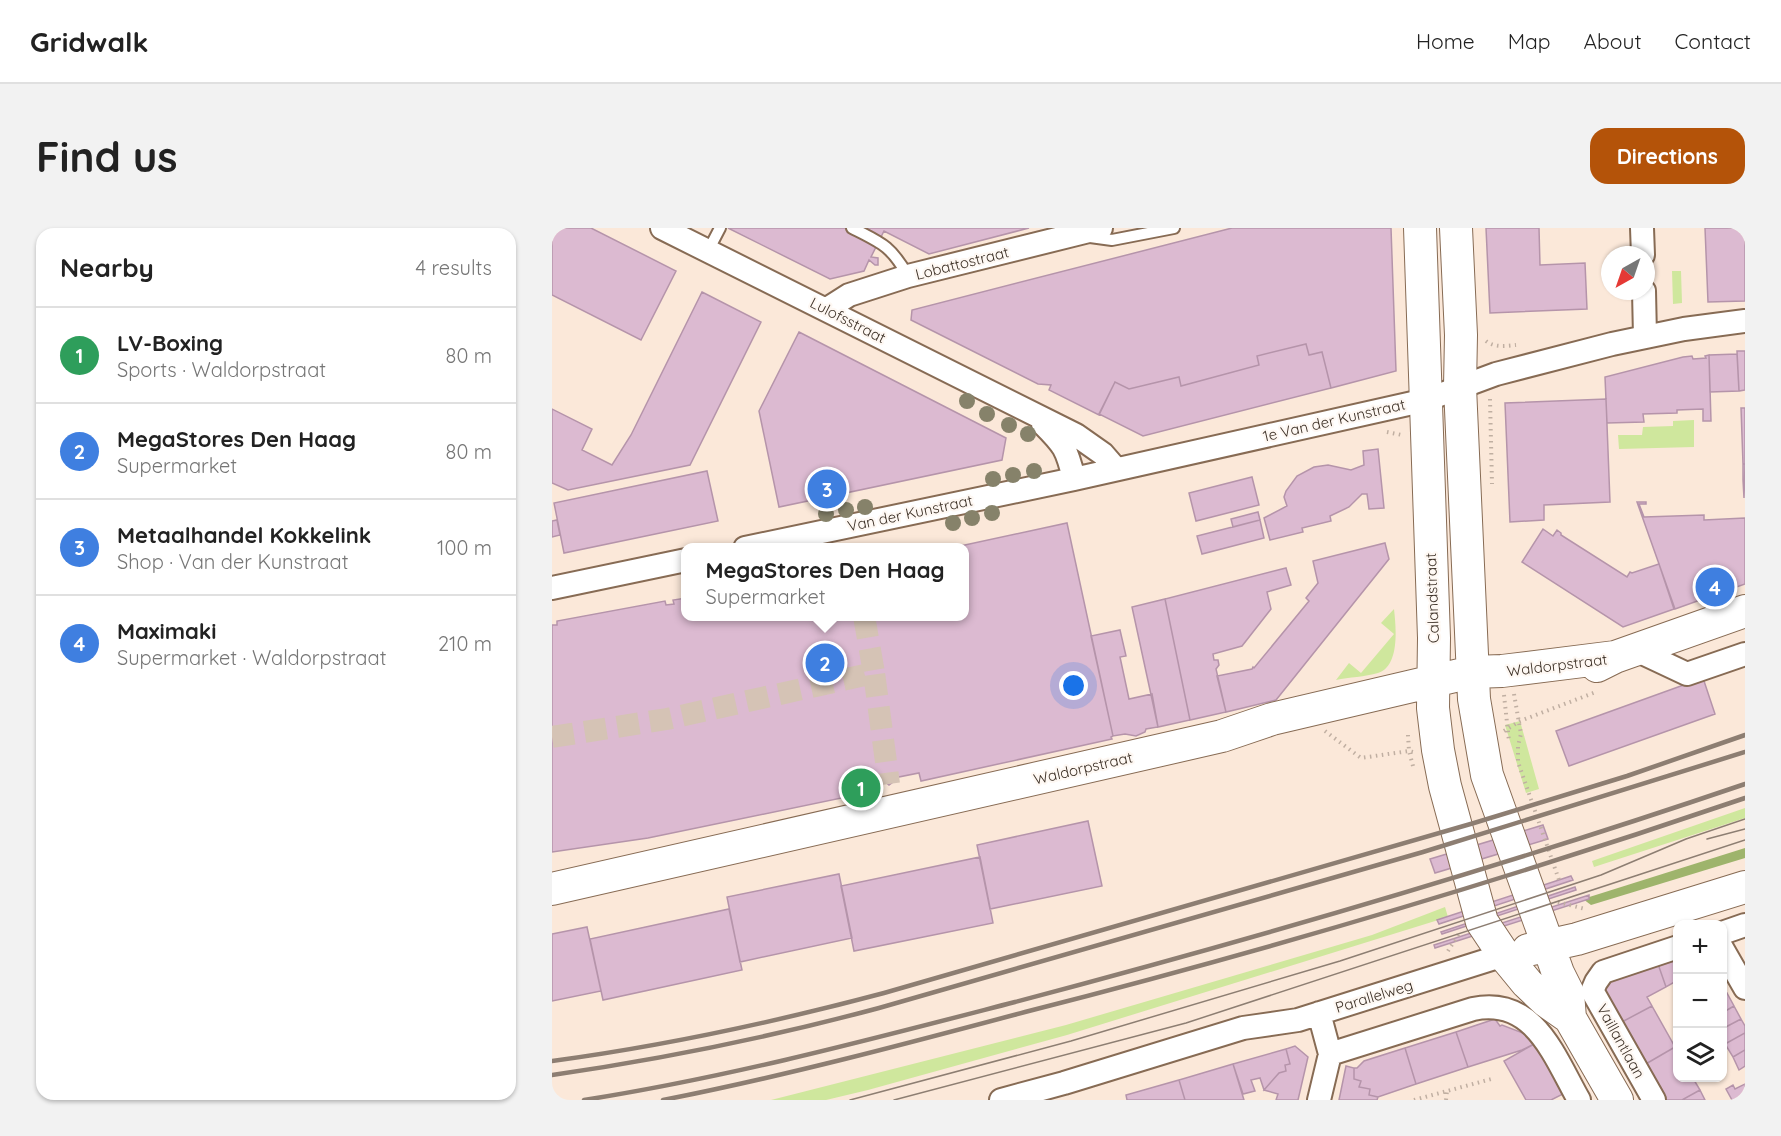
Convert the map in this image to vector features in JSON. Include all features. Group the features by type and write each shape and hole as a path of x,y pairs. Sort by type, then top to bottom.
{"main road":[{"name":"Calandstraat","path":"1420,228 1434,695 1438,750 1445,786 1482,922 1504,955"},
{"path":"1456,228 1460,387 1473,686 1487,775 1568,993 1570,1018"},
{"name":"Waldorpstraat","path":"1473,686 1513,691 1578,675 1625,654 1745,611"},
{"name":"Waldorpstraat","path":"552,889 1222,736 1272,718 1434,695 1473,686 1502,671 1625,654"},
{"name":"Parallelweg","path":"1504,955 1577,939 1745,887"},
{"path":"1504,955 1527,983 1546,1001 1570,1018 1617,1100"}],"street":[{"name":"Lulofsstraat","path":"662,228 1076,435 1103,454 1116,468"},
{"name":"Lobattostraat","path":"827,309 849,295 908,276 1101,228"},
{"path":"1642,228 1643,246"},
{"path":"1644,300 1645,337"},
{"name":"1e Van der Kunstraat","path":"1074,479 1426,400 1497,374 1592,349 1645,337 1745,321"},
{"name":"Lulofsstraat","path":"1034,415 1063,445 1070,460 1074,479"},
{"name":"Van der Kunstraat","path":"770,543 1074,479"},
{"path":"552,588 681,561"},
{"path":"1625,654 1688,674 1745,654"},
{"path":"1727,931 1745,925"},
{"name":"Vaillantlaan","path":"1654,1100 1593,989 1603,972 1673,949"},
{"name":"Parallelweg","path":"1001,1100 1067,1092 1243,1028 1298,1020 1504,955"},
{"path":"1727,957 1745,988"},
{"path":"1330,1054 1488,1006 1516,1012 1541,1034 1579,1100"},
{"path":"1319,1013 1330,1054 1319,1100"}],"lane":[{"path":"708,251 720,228"},
{"path":"852,228 892,250 908,276"},
{"path":"1072,235 1112,240 1174,228"}],"path":[{"path":"1460,347 1484,339 1491,345 1522,345"},
{"path":"1513,691 1521,734 1518,762 1559,880"},
{"path":"1534,905 1561,902 1593,911"},
{"path":"1414,1100 1495,1078"},
{"path":"1446,1100 1447,1090"}],"green space":[{"path":"1672,271 1681,271 1682,303 1673,304"},
{"path":"1694,420 1694,447 1619,449 1618,435 1642,435 1643,427 1673,426 1673,421"},
{"path":"1394,609 1395,645 1390,663 1378,673 1336,680 1349,663 1361,673 1394,634 1381,623"},
{"path":"1520,721 1539,789 1526,793 1505,725"},
{"path":"1745,808 1745,818 1594,867 1592,861"},
{"path":"1745,848 1745,858 1591,905 1583,899"},
{"path":"1445,907 1448,917 1067,1035 826,1100 771,1100 1066,1025 1372,935"}],"building":[{"path":"552,228 591,228 676,271 641,340 552,295"},
{"path":"728,228 1029,228 929,254 884,231 871,257 878,258 878,265 869,260 864,271 830,279"},
{"path":"1232,228 1391,228 1396,371 1331,388 1322,352 1309,355 1306,344 1257,356 1259,365 1181,386 1179,377 1129,389 1115,382 1099,415 1049,390 1051,385 1038,384 911,320 912,310"},
{"path":"1486,228 1539,228 1540,265 1585,263 1587,309 1490,313"},
{"path":"1705,228 1745,228 1745,301 1708,302"},
{"path":"702,292 761,322 690,465 568,490 552,483 552,409 592,429 582,450 612,465 631,435"},
{"path":"799,332 1006,438 1002,460 779,507 759,411"},
{"path":"1306,344 1309,355 1322,352 1331,388 1143,436 1099,414 1115,382 1129,389 1179,377 1181,386 1259,365 1257,356"},
{"path":"1737,351 1745,351 1745,390 1739,391"},
{"path":"1737,354 1739,391 1710,392 1709,355"},
{"path":"1709,355 1711,421 1703,421 1703,409 1677,410 1677,413 1643,414 1644,422 1607,423 1605,377 1683,357 1706,358 1705,356"},
{"path":"1606,399 1610,502 1544,505 1544,520 1510,522 1505,403"},
{"path":"1741,408 1745,408 1745,464 1743,464"},
{"path":"1378,449 1384,508 1369,509 1367,494 1362,494 1349,507 1330,516 1331,521 1302,528 1303,532 1270,540 1264,518 1287,506 1284,497 1286,491 1297,476 1314,467 1328,465 1351,470 1364,465 1363,451"},
{"path":"1743,464 1745,464 1744,498 1743,480"},
{"path":"707,471 718,521 564,553 554,503"},
{"path":"1252,477 1259,505 1196,521 1189,493"},
{"path":"1637,502 1646,502 1646,504 1639,504 1644,517 1704,515 1704,520 1745,518 1745,584 1675,609"},
{"path":"1258,512 1260,520 1233,527 1231,519"},
{"path":"557,520 560,535 552,537 552,521"},
{"path":"1260,520 1264,538 1202,554 1197,536"},
{"path":"1067,523 1112,739 921,781 919,773 894,778 889,785 883,780 878,781 880,790 648,838 552,852 552,625 557,625 557,621 665,601 666,605 674,604 673,600 681,599 681,621 969,621 969,544"},
{"path":"1543,529 1553,536 1557,530 1561,535 1627,577 1630,572 1659,564 1674,609 1623,627 1522,562"},
{"path":"1385,543 1389,559 1276,700 1226,712 1217,676 1254,668 1309,601 1306,598 1318,583 1313,561"},
{"path":"1286,568 1291,585 1267,592 1271,609 1242,646 1213,654 1214,660 1218,660 1219,665 1216,669 1226,712 1190,720 1165,599"},
{"path":"1165,599 1190,720 1158,727 1132,607"},
{"path":"1120,630 1126,656 1120,657 1129,699 1152,694 1158,727 1146,729 1145,732 1136,736 1125,734 1113,736 1091,636"},
{"path":"1703,678 1715,714 1569,766 1556,731"},
{"path":"1088,821 1102,886 990,909 977,845"},
{"path":"1543,825 1548,839 1435,873 1430,859"},
{"path":"980,857 993,923 854,951 841,886"},
{"path":"839,874 852,938 740,962 727,897"},
{"path":"1571,876 1573,880 1439,924 1437,920"},
{"path":"1575,887 1576,890 1442,934 1441,932"},
{"path":"1589,895 1589,899 1435,948 1434,945"},
{"path":"729,909 742,970 603,1000 590,939"},
{"path":"587,927 601,991 552,1001 552,934"},
{"path":"1673,960 1673,983 1666,987 1658,964"},
{"path":"1658,964 1666,987 1647,997 1652,1006 1620,1023 1604,994 1606,984"},
{"path":"1727,993 1734,1006 1727,1010"},
{"path":"1652,1006 1673,1043 1673,1048 1644,1065 1620,1023"},
{"path":"1734,1006 1741,1019 1727,1026 1727,1010"},
{"path":"1495,1019 1500,1026 1533,1037 1536,1043 1522,1050 1468,1067 1456,1032"},
{"path":"1741,1019 1745,1026 1745,1033 1727,1043 1727,1026"},
{"path":"1456,1032 1468,1067 1416,1084 1405,1048"},
{"path":"1745,1033 1745,1050 1733,1057 1727,1043"},
{"path":"1536,1043 1565,1093 1551,1100 1526,1100 1504,1061"},
{"path":"1295,1046 1308,1057 1298,1100 1276,1100 1278,1094 1264,1090 1279,1073 1286,1071 1285,1065 1290,1064 1286,1049"},
{"path":"1405,1048 1416,1084 1378,1097 1369,1095 1370,1089 1359,1087 1361,1081 1354,1079 1354,1068 1364,1061"},
{"path":"1673,1048 1673,1082 1695,1082 1700,1090 1682,1100 1664,1100 1644,1065"},
{"path":"1286,1049 1290,1064 1285,1065 1286,1071 1279,1073 1264,1090 1260,1078 1251,1080 1255,1091 1243,1094 1233,1064"},
{"path":"1745,1050 1745,1066 1739,1070 1733,1057"},
{"path":"1233,1064 1244,1100 1185,1100 1179,1080"},
{"path":"1346,1066 1354,1068 1354,1079 1361,1081 1359,1087 1370,1089 1369,1095 1378,1097 1377,1100 1339,1100"},
{"path":"1179,1080 1185,1100 1127,1100 1126,1095"},
{"path":"1745,1084 1745,1100 1732,1100 1726,1089 1733,1085 1735,1089"},
{"path":"1700,1090 1705,1100 1682,1100"}],"tunnel":[{"path":"865,621 874,673"},
{"path":"552,737 667,719 874,673 889,784"}],"tram line":[{"path":"850,1100 1071,1041 1340,961 1601,875 1686,839 1745,819"},
{"path":"1707,839 1745,829"},
{"path":"894,1100 1186,1023 1745,840"}],"railway":[{"path":"552,1061 719,1032 884,993 1474,823 1627,776 1745,735"},
{"path":"552,1075 717,1046 879,1008 1423,852 1745,752"},
{"path":"584,1100 639,1091 801,1056 1107,977 1473,872 1745,784"},
{"path":"663,1100 845,1059 1207,964 1477,885 1745,798"}],"place":[{"name":"Metaalhandel Kokkelink","path":"827,489"},
{"name":"Maximaki","path":"1715,587"},
{"name":"MegaStores Den Haag","path":"825,663"},
{"name":"LV-Boxing","path":"861,788"}]}
